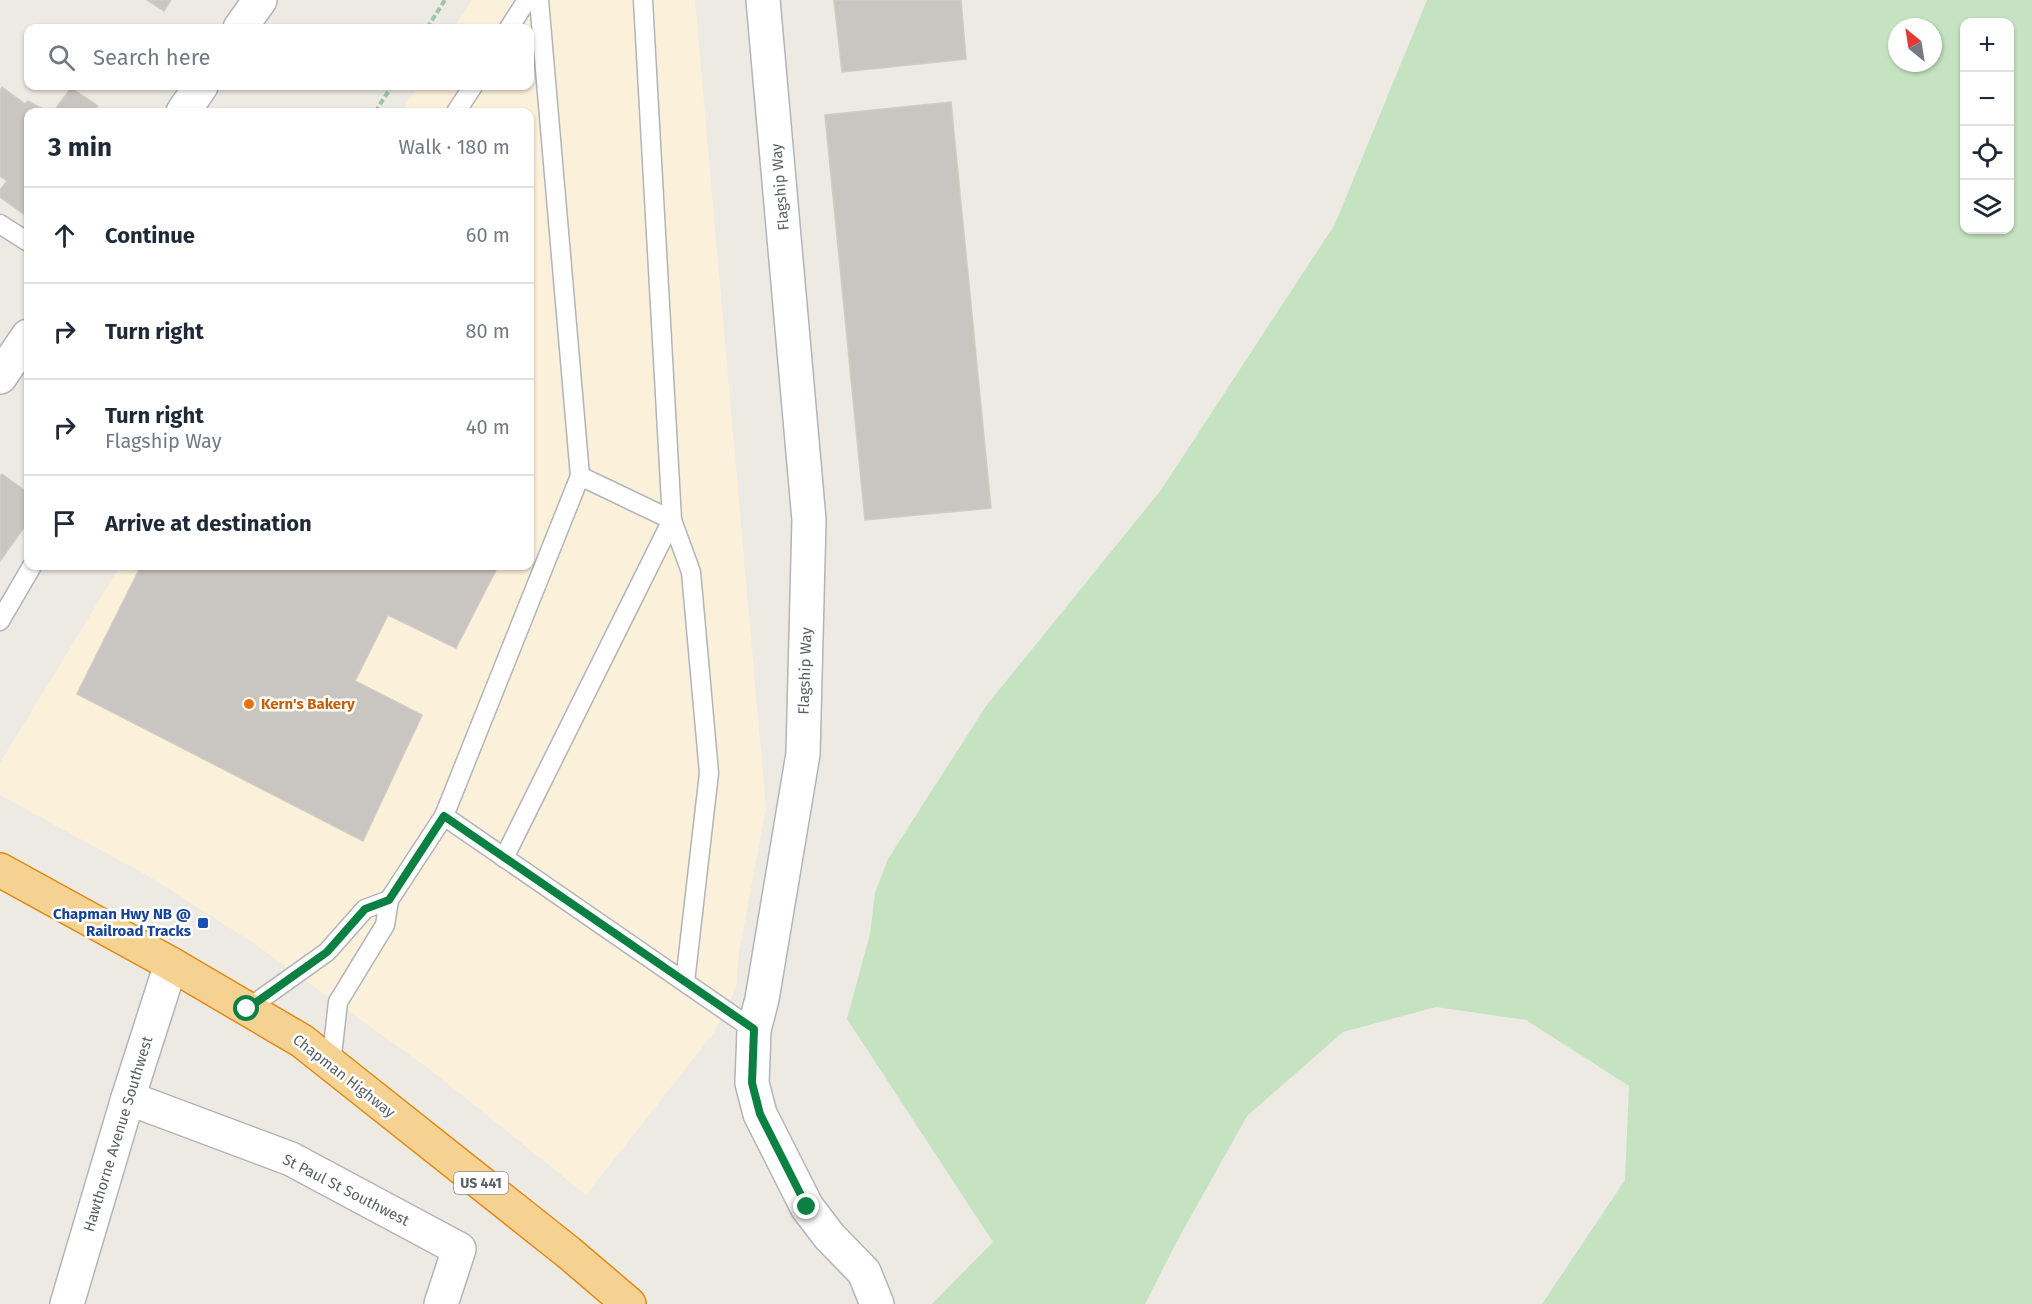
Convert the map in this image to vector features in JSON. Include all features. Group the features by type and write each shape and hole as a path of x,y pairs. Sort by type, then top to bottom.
{"highway":[{"name":"Chapman Highway","path":"0,870 171,964 302,1041 568,1252 629,1304"}],"street":[{"path":"243,24 260,0"},
{"name":"Flagship Way","path":"763,0 809,520 803,754 762,999 754,1029 752,1083 760,1114 807,1207 829,1236 864,1272 877,1304"},
{"path":"186,108 198,90"},
{"path":"0,377 24,342"},
{"name":"Hawthorne Avenue Southwest","path":"67,1304 128,1098 171,964"},
{"name":"St Paul St Southwest","path":"128,1098 291,1159 459,1249 441,1304"}],"lane":[{"path":"512,24 527,0"},
{"path":"331,1064 338,1002 385,925 389,900 444,816 580,476 539,0"},
{"path":"644,0 672,520 691,572 709,773 685,982"},
{"path":"459,108 470,90"},
{"path":"0,224 24,239"},
{"path":"580,476 672,520"},
{"path":"504,858 672,520"},
{"path":"0,621 30,570"},
{"path":"444,816 754,1029"},
{"path":"247,1009 327,952 365,909 389,900"}],"path":[{"path":"430,24 445,0"},
{"path":"378,108 389,90"}],"shaded area":[{"path":"472,0 695,0 766,808 739,952 736,989 713,1034 586,1195 432,1071 252,942 148,876 0,795 0,763 118,570 534,570 534,108 404,108 415,90 534,90 534,24 457,24"}],"green space":[{"path":"1427,0 2032,0 2032,1304 1542,1304 1625,1180 1629,1086 1526,1020 1436,1007 1343,1032 1247,1116 1176,1243 1145,1304 932,1304 993,1242 847,1019 870,934 875,893 888,859 986,706 1161,490 1335,224"}],"building":[{"path":"147,0 171,0 164,11"},
{"path":"834,0 961,0 966,59 842,72"},
{"path":"2,87 25,104 28,101 41,108 24,108 24,214 0,197 0,190 7,181 0,176 0,90"},
{"path":"70,90 74,90 98,106 96,108 56,108"},
{"path":"951,102 991,508 865,520 825,115"},
{"path":"2,474 24,490 24,528 0,561 0,476"},
{"name":"Kern's Bakery","path":"139,570 496,570 456,648 388,615 355,681 422,715 363,841 77,694"}],"place":[{"name":"Kern's Bakery","path":"249,704"},
{"name":"Chapman Hwy NB @ Railroad Tracks","path":"203,923"}],"route":[{"path":"247,1009 327,952 365,909 389,900 444,816 754,1029 752,1083 760,1114 807,1207"}]}
